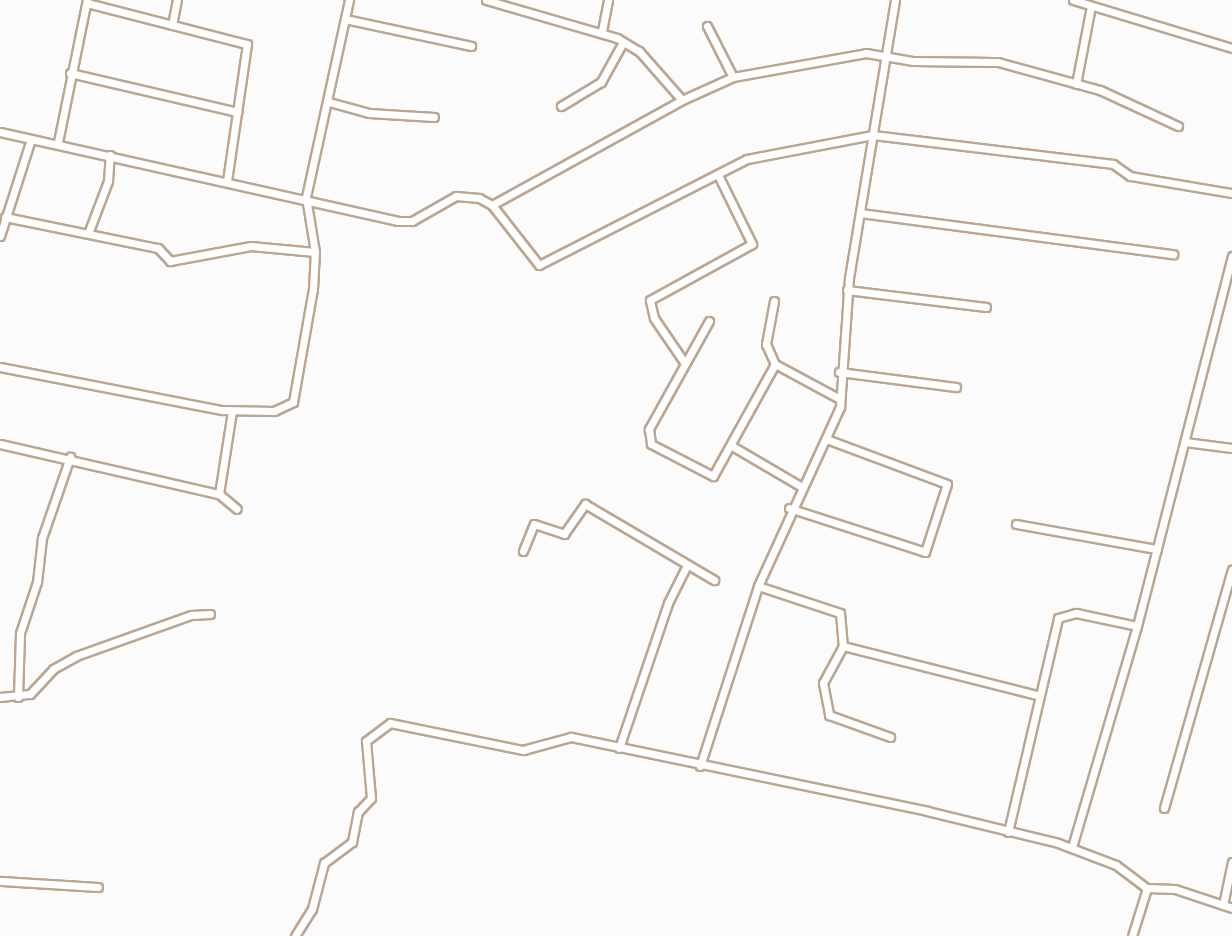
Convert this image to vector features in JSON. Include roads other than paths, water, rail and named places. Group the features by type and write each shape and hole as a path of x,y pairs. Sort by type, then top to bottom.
{"street":[{"path":"172,25 177,0"},
{"path":"0,367 232,411 274,411 297,397 315,252 306,197 329,102 349,0"},
{"path":"486,0 602,31 622,44 639,51 682,100"},
{"path":"602,31 608,0"},
{"path":"700,766 758,586 789,508 829,440 840,399 838,372 847,290 895,0"},
{"path":"1073,0 1232,48"},
{"path":"58,142 70,73 87,1 247,44 227,181"},
{"path":"1076,84 1091,6"},
{"path":"345,19 471,46"},
{"path":"707,26 733,77"},
{"path":"561,106 601,82 622,44"},
{"path":"492,205 682,100 733,77 866,53 998,62 1076,84 1178,126"},
{"path":"70,73 238,112"},
{"path":"329,102 369,113 434,117"},
{"path":"0,132 58,142 306,197 398,221 418,218 456,196 492,205 526,254 545,266 718,175 762,155 873,135 1113,164 1130,176 1232,193"},
{"path":"0,236 32,139"},
{"path":"89,231 108,181 110,155"},
{"path":"684,362 654,318 650,300 752,244 718,175"},
{"path":"860,213 1173,254"},
{"path":"5,217 65,232 89,231 158,249 170,261 250,246 315,252"},
{"path":"1072,848 1137,626 1232,256"},
{"path":"847,290 986,307"},
{"path":"774,302 766,344 775,364 840,399"},
{"path":"709,321 684,362 649,429 651,444 707,477 718,470 775,364"},
{"path":"838,372 956,387"},
{"path":"219,494 232,411"},
{"path":"789,508 925,552 947,484 829,440"},
{"path":"1185,442 1232,448"},
{"path":"0,444 70,457 219,494 237,508"},
{"path":"732,446 802,487"},
{"path":"18,697 20,633 36,587 42,538 70,457"},
{"path":"523,551 534,524 564,534 585,504 638,531 686,567 714,580"},
{"path":"1016,524 1157,549"},
{"path":"619,748 668,603 686,567"},
{"path":"1164,808 1229,597 1232,569"},
{"path":"758,586 840,614 843,646 823,683 829,715 890,737"},
{"path":"1008,832 1037,695 1061,615 1076,613 1137,626"},
{"path":"0,697 18,697 36,691 67,659 191,615 210,614"},
{"path":"843,646 1037,695"},
{"path":"296,936 312,909 324,864 352,842 358,812 371,798 365,749 379,728 390,723 523,750 571,737 1008,832 1072,848 1116,865 1147,888 1174,890 1232,908"},
{"path":"1223,905 1232,862"},
{"path":"0,881 98,887"},
{"path":"1132,936 1147,888"}]}
